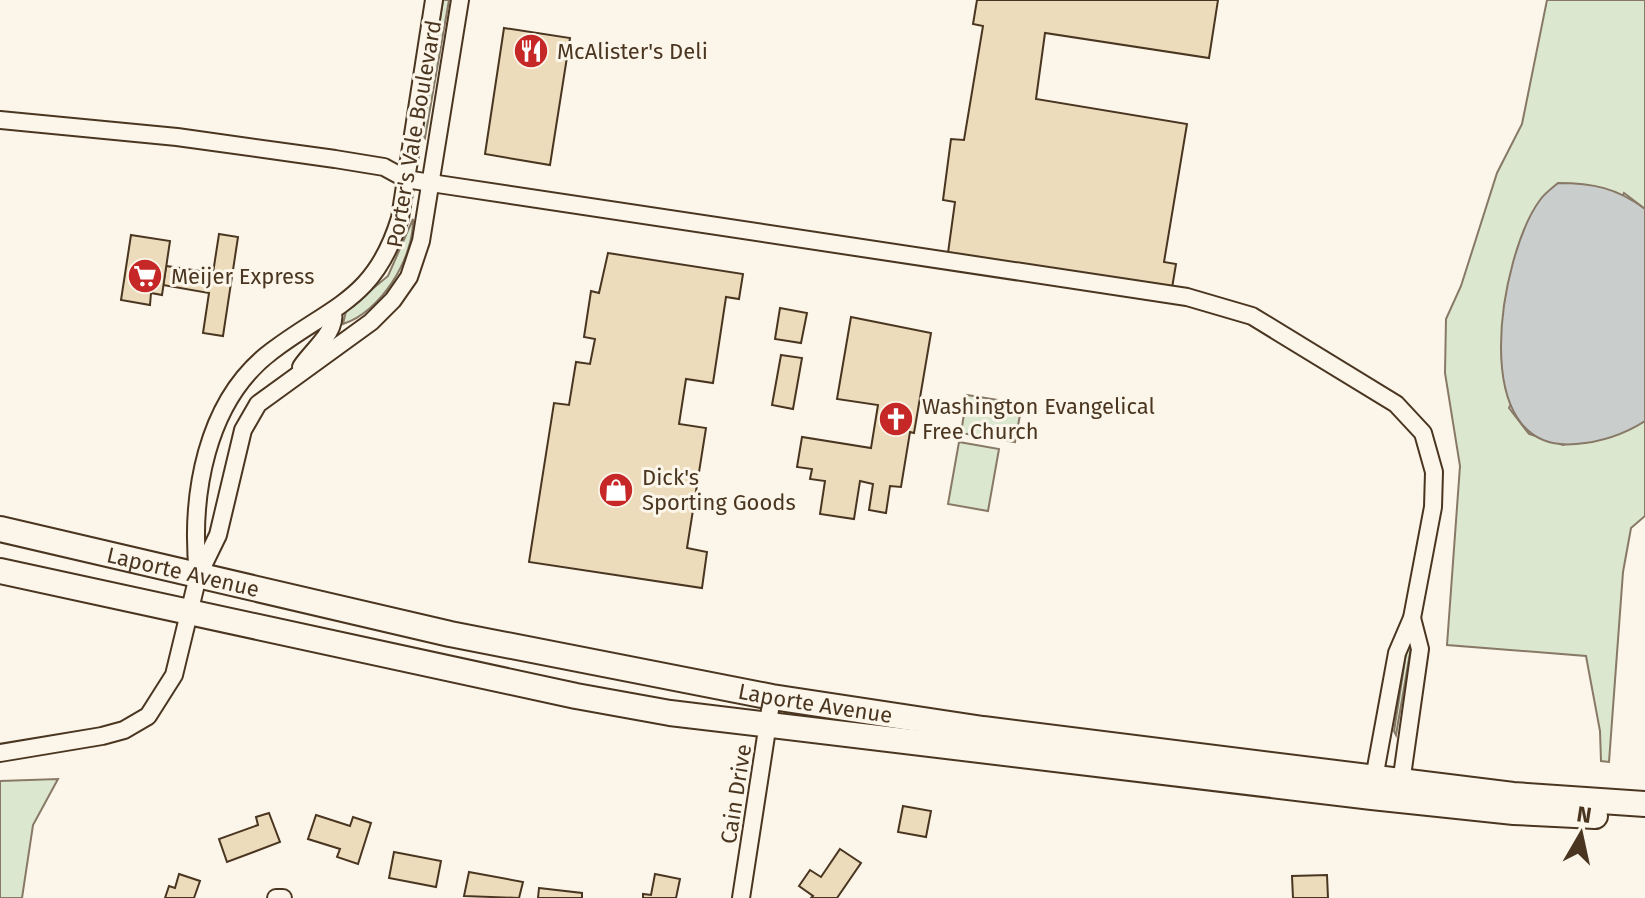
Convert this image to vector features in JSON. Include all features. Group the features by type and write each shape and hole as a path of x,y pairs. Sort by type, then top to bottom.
{"main road":[{"name":"Laporte Avenue","path":"0,529 580,663 772,697 1373,787"},
{"name":"Laporte Avenue","path":"0,571 576,696 769,726 1400,790 1645,804"},
{"name":"Laporte Avenue","path":"1400,790 1514,812 1645,819"}],"street":[{"name":"Porter's Vale Boulevard","path":"198,576 193,530 209,444 223,412 242,380 270,352 333,312 378,271 390,251 406,179 434,0"},
{"name":"Porter's Vale Boulevard","path":"0,753 124,730 148,716 174,675 198,576 218,535 243,430 258,404 371,322 393,300 409,277 421,241 460,0"},
{"path":"0,120 177,137 335,159 384,167 406,179 1187,297 1252,316 1396,404 1423,433 1434,472 1433,507 1412,618 1397,653 1373,787"},
{"path":"293,378 318,341 331,331 335,323 333,312"},
{"path":"1400,790 1420,649 1412,618"},
{"name":"Cain Drive","path":"741,898 772,697"},
{"path":"276,898 283,898"}],"green space":[{"path":"443,0 449,0 425,138 422,134"},
{"path":"1547,0 1645,0 1645,209 1624,193 1509,408 1529,434 1563,445 1645,421 1645,516 1631,528 1623,572 1609,762 1601,761 1600,731 1586,656 1447,645 1460,466 1445,373 1446,319 1461,286 1497,173 1522,124"},
{"path":"413,219 408,250 393,282 370,308 343,324 346,311 388,276"},
{"path":"967,395 1022,404 1015,442 961,433"},
{"path":"959,442 999,449 988,511 948,504"},
{"path":"1407,647 1411,647 1396,735 1394,731"},
{"path":"58,779 33,825 22,898 0,898 0,781"}],"shaded area":[{"path":"1558,183 1604,188 1625,196 1645,209 1645,421 1612,437 1576,444 1541,439 1518,418 1505,386 1501,346 1504,304 1525,226 1542,198"}],"building":[{"path":"977,0 1218,0 1209,58 1045,33 1036,99 1187,124 1164,262 1176,264 1172,288 948,253 955,202 943,200 951,139 964,140 983,26 973,24"},
{"path":"504,28 570,38 550,165 485,154"},
{"name":"Meijer Express","path":"219,234 238,237 223,336 203,333 209,293 163,285 166,266 213,273"},
{"name":"Meijer Express","path":"131,235 170,241 162,295 151,293 150,305 121,300"},
{"path":"608,253 743,274 739,299 726,297 713,383 686,379 679,424 706,428 687,548 707,552 702,588 529,562 554,403 569,405 576,362 590,364 595,339 584,337 591,291 599,293"},
{"path":"780,308 807,313 801,343 775,339"},
{"name":"Washington Evangelical Free Church","path":"851,317 931,333 914,433 910,432 901,487 890,486 886,513 869,510 873,484 860,481 854,519 820,514 825,481 810,479 812,469 797,467 802,437 871,448 878,405 837,399"},
{"path":"781,355 802,358 793,409 772,405"},
{"path":"903,806 931,811 926,837 898,832"},
{"path":"269,813 280,842 227,862 219,839 258,825 256,817"},
{"path":"316,815 350,826 353,817 371,823 358,864 337,857 340,849 308,839"},
{"path":"840,849 861,863 837,898 811,898 813,896 799,886 810,870 821,877"},
{"path":"394,852 441,861 436,887 389,878"},
{"path":"469,872 523,882 519,898 464,896"},
{"path":"179,874 200,881 194,898 165,898 169,886 175,888"},
{"path":"655,874 680,879 676,898 643,898 643,894 651,895"},
{"path":"1327,875 1328,898 1293,898 1292,876"},
{"path":"539,888 582,893 582,898 538,898"}],"place":[{"name":"McAlister's Deli","path":"531,51"},
{"name":"Meijer Express","path":"145,276"},
{"name":"Washington Evangelical Free Church","path":"896,419"},
{"name":"Dick's Sporting Goods","path":"616,490"}]}
